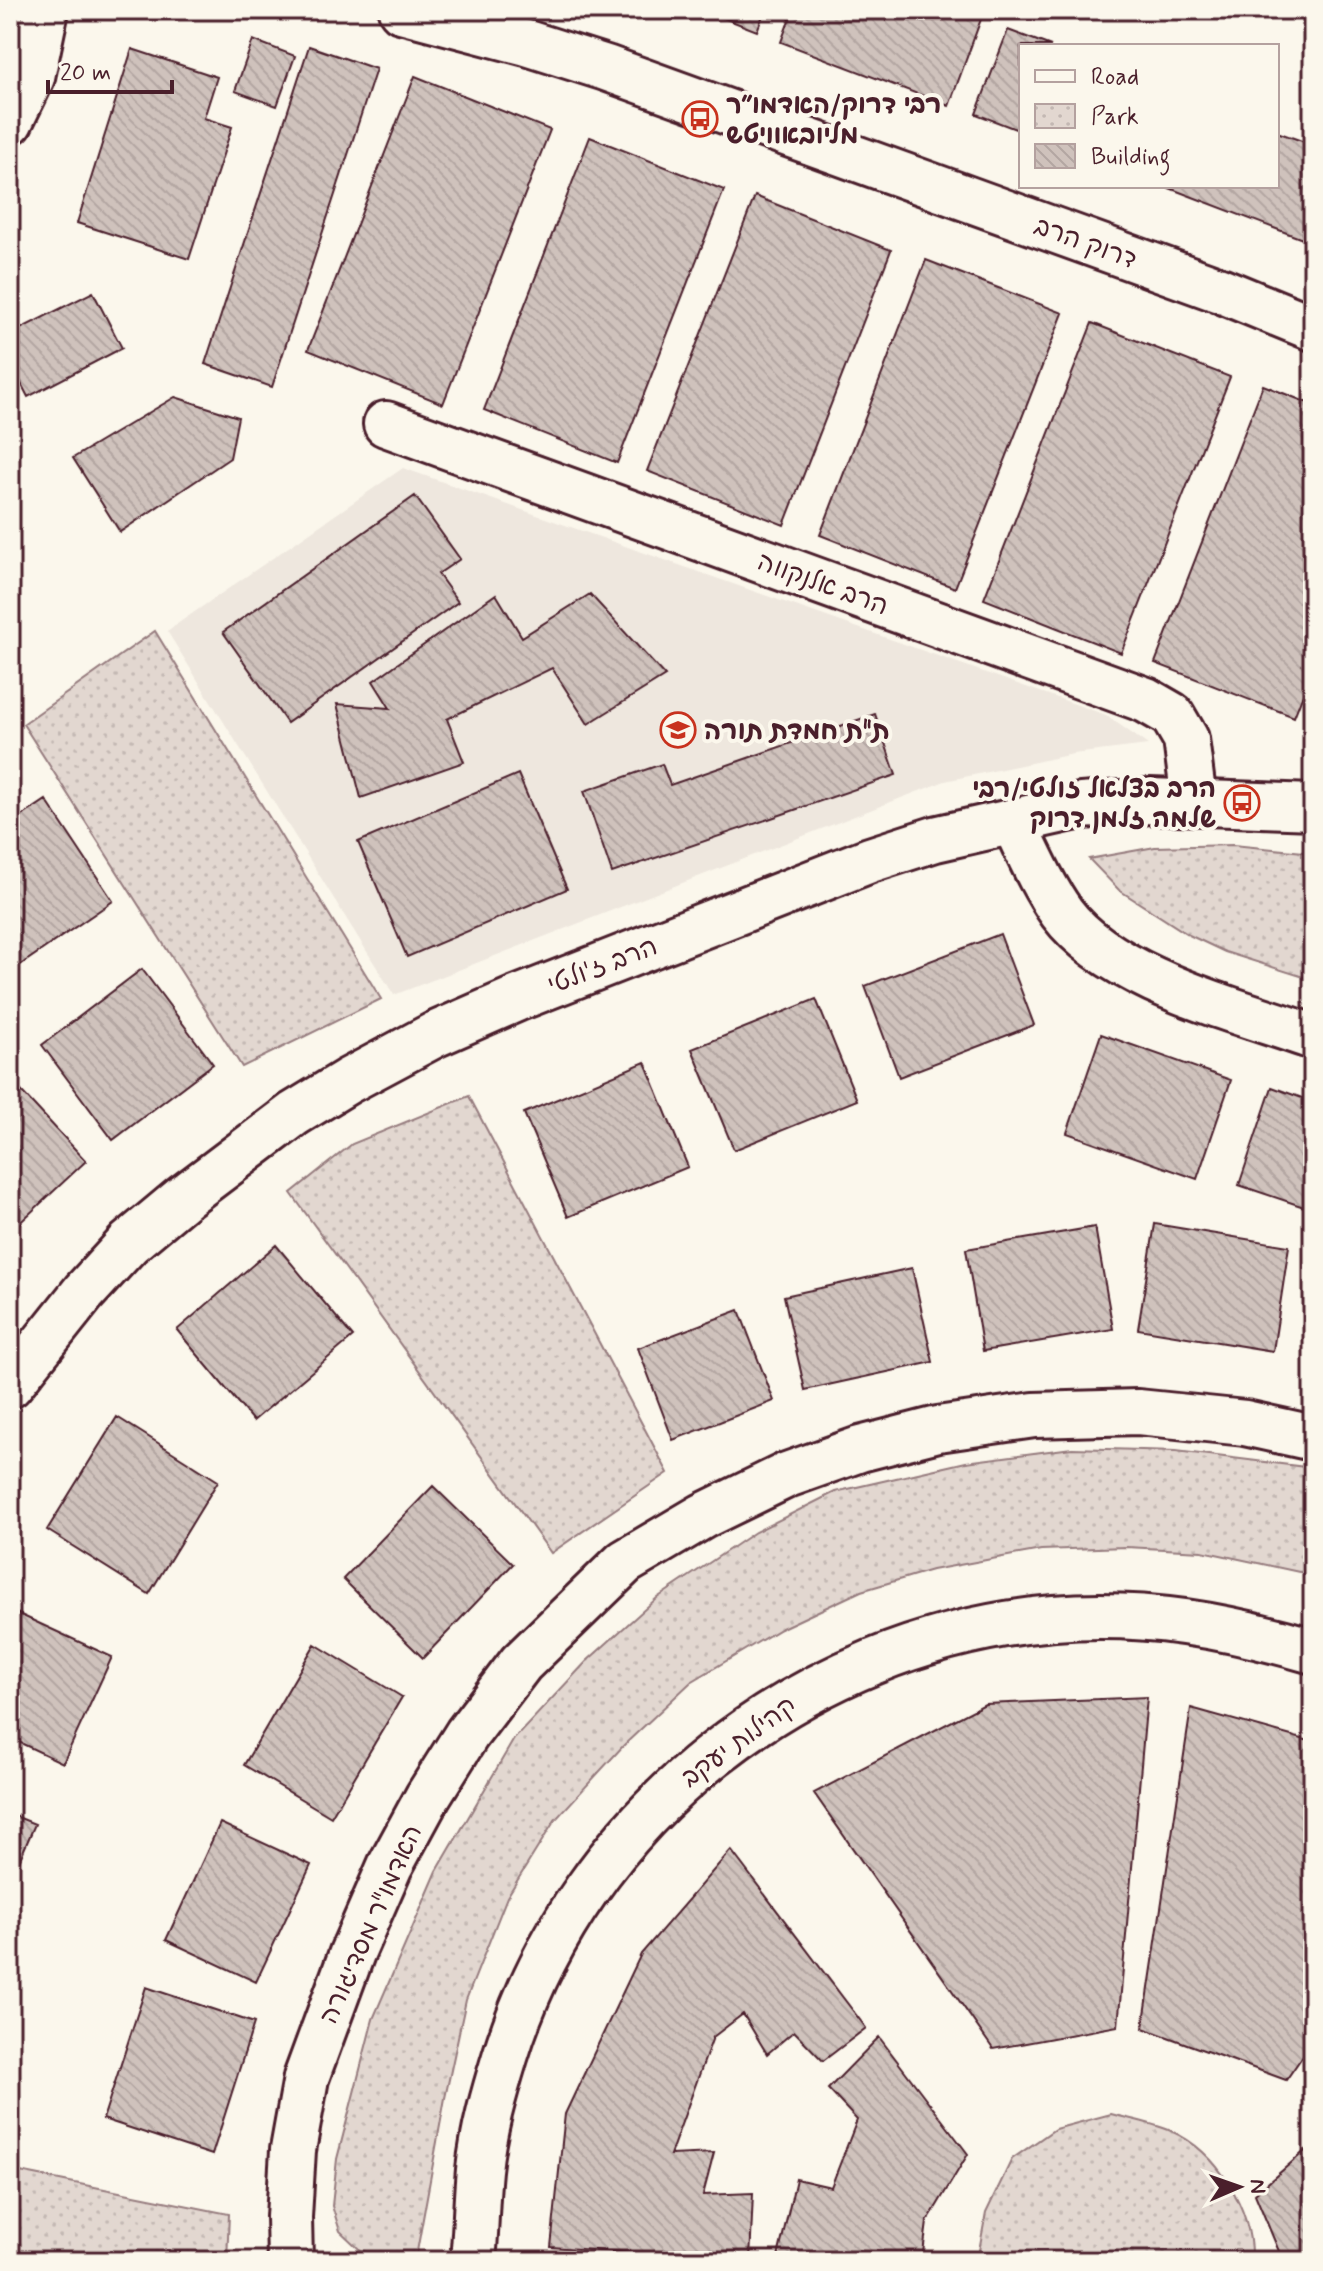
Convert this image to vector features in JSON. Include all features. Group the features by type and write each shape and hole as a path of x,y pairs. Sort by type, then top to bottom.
{"street":[{"path":"10,122 32,77 46,10"},
{"name":"דרוק הרב","path":"401,10 527,43 606,68 1206,285 1313,328"},
{"name":"הרב אלנקווה","path":"386,424 1146,700 1172,715 1186,739 1194,801"},
{"name":"הרב ז'ולטי","path":"10,1385 84,1292 129,1243 294,1114 436,1034 516,999 870,860 935,839 1081,806 1194,801 1313,807"},
{"path":"1013,821 1063,914 1089,942 1164,983 1313,1037"},
{"name":"האדמו\"ר מסדיגורה","path":"290,2261 293,2150 306,2078 352,1953 390,1866 428,1796 467,1734 521,1663 625,1562 703,1516 787,1475 860,1449 938,1429 1034,1415 1138,1412 1245,1423 1313,1438"},
{"name":"קהילות יעקב","path":"473,2261 479,2169 489,2113 506,2054 531,1987 594,1878 633,1830 702,1763 760,1719 866,1664 920,1644 978,1629 1054,1618 1131,1617 1211,1625 1313,1651"}],"shaded area":[{"name":"ת\"ת חמדת תורה","path":"403,468 1106,715 1148,745 1073,754 945,781 394,995 167,631"}],"green space":[{"path":"155,631 381,999 242,1067 23,724"},
{"path":"1233,845 1313,853 1313,980 1225,952 1189,935 1119,890 1089,859 1155,847"},
{"path":"469,1096 668,1473 551,1553 291,1193 352,1144"},
{"path":"1072,1448 1176,1451 1313,1468 1313,1575 1202,1551 1126,1547 1041,1550 932,1570 861,1591 780,1629 691,1682 624,1745 555,1820 507,1897 466,2000 416,2257 378,2258 359,2249 340,2231 332,2206 337,2159 373,2019 437,1871 514,1739 587,1661 657,1598 755,1532 835,1492 966,1462"},
{"path":"1111,2114 1171,2131 1204,2153 1239,2203 1246,2222 1251,2261 977,2261 986,2213 1012,2159 1055,2129"},
{"path":"10,2170 229,2214 227,2261 10,2261"}],"building":[{"path":"703,10 765,10 757,31"},
{"path":"793,10 958,10 981,19 949,106 781,42"},
{"path":"1008,30 1046,44 1019,44 1019,130 976,114"},
{"path":"253,40 295,56 277,106 235,91"},
{"path":"309,46 376,69 272,387 205,364"},
{"path":"132,49 217,77 204,118 232,127 189,259 77,223"},
{"path":"415,76 550,130 443,404 308,350"},
{"path":"1279,133 1313,145 1313,243 1169,188 1279,188"},
{"path":"590,137 724,190 617,463 484,410"},
{"path":"755,196 891,250 784,525 647,471"},
{"path":"926,260 1063,313 955,588 820,535"},
{"path":"93,292 122,348 28,397 10,362 10,334"},
{"path":"1092,323 1230,377 1121,653 984,599"},
{"path":"1263,385 1313,405 1313,668 1294,717 1155,663"},
{"path":"175,397 238,417 230,458 120,532 73,458"},
{"path":"415,496 460,559 438,574 458,602 287,723 223,632"},
{"path":"496,594 522,637 590,594 665,676 588,724 552,668 447,719 464,762 361,798 337,704 390,708 373,681"},
{"path":"875,714 896,775 612,873 584,791 662,764 670,785"},
{"path":"518,774 567,889 407,957 358,842"},
{"path":"46,800 113,901 10,972 10,824"},
{"path":"1000,934 1034,1025 899,1077 865,986"},
{"path":"142,969 213,1064 113,1140 42,1045"},
{"path":"816,999 857,1100 734,1150 692,1049"},
{"path":"1101,1034 1231,1080 1197,1179 1067,1133"},
{"path":"645,1062 688,1167 568,1217 524,1113"},
{"path":"10,1079 86,1161 10,1232"},
{"path":"1272,1087 1313,1102 1313,1210 1239,1185"},
{"path":"1155,1224 1289,1246 1273,1351 1138,1329"},
{"path":"1095,1227 1113,1329 983,1351 966,1249"},
{"path":"276,1245 353,1337 253,1421 177,1330"},
{"path":"912,1268 933,1362 805,1390 784,1296"},
{"path":"739,1310 774,1401 673,1440 638,1348"},
{"path":"117,1417 218,1481 149,1594 47,1530"},
{"path":"433,1486 513,1564 423,1658 343,1579"},
{"path":"10,1610 112,1657 63,1763 10,1738"},
{"path":"315,1644 402,1697 331,1817 244,1765"},
{"path":"1147,1697 1118,2026 993,2049 814,1793 985,1704"},
{"path":"1191,1708 1313,1742 1313,2041 1286,2080 1143,2028"},
{"path":"10,1814 35,1824 10,1882"},
{"path":"220,1823 311,1865 256,1982 166,1940"},
{"path":"731,1850 866,2028 823,2061 794,2031 767,2054 743,2014 713,2037 670,2155 714,2153 703,2195 753,2193 750,2261 551,2247 565,2114 641,1954"},
{"path":"146,1987 254,2023 212,2155 103,2119"},
{"path":"879,2037 968,2154 927,2222 922,2261 777,2261 796,2179 831,2187 857,2120 828,2089"},
{"path":"1313,2144 1313,2261 1283,2261 1255,2194"}],"place":[{"name":"רבי דרוק/האדמו״ר מליובאוויטש","path":"700,119"},
{"name":"ת\"ת חמדת תורה","path":"678,730"},
{"name":"הרב בצלאל זולטי/רבי שלמה זלמן דרוק","path":"1242,803"}]}
